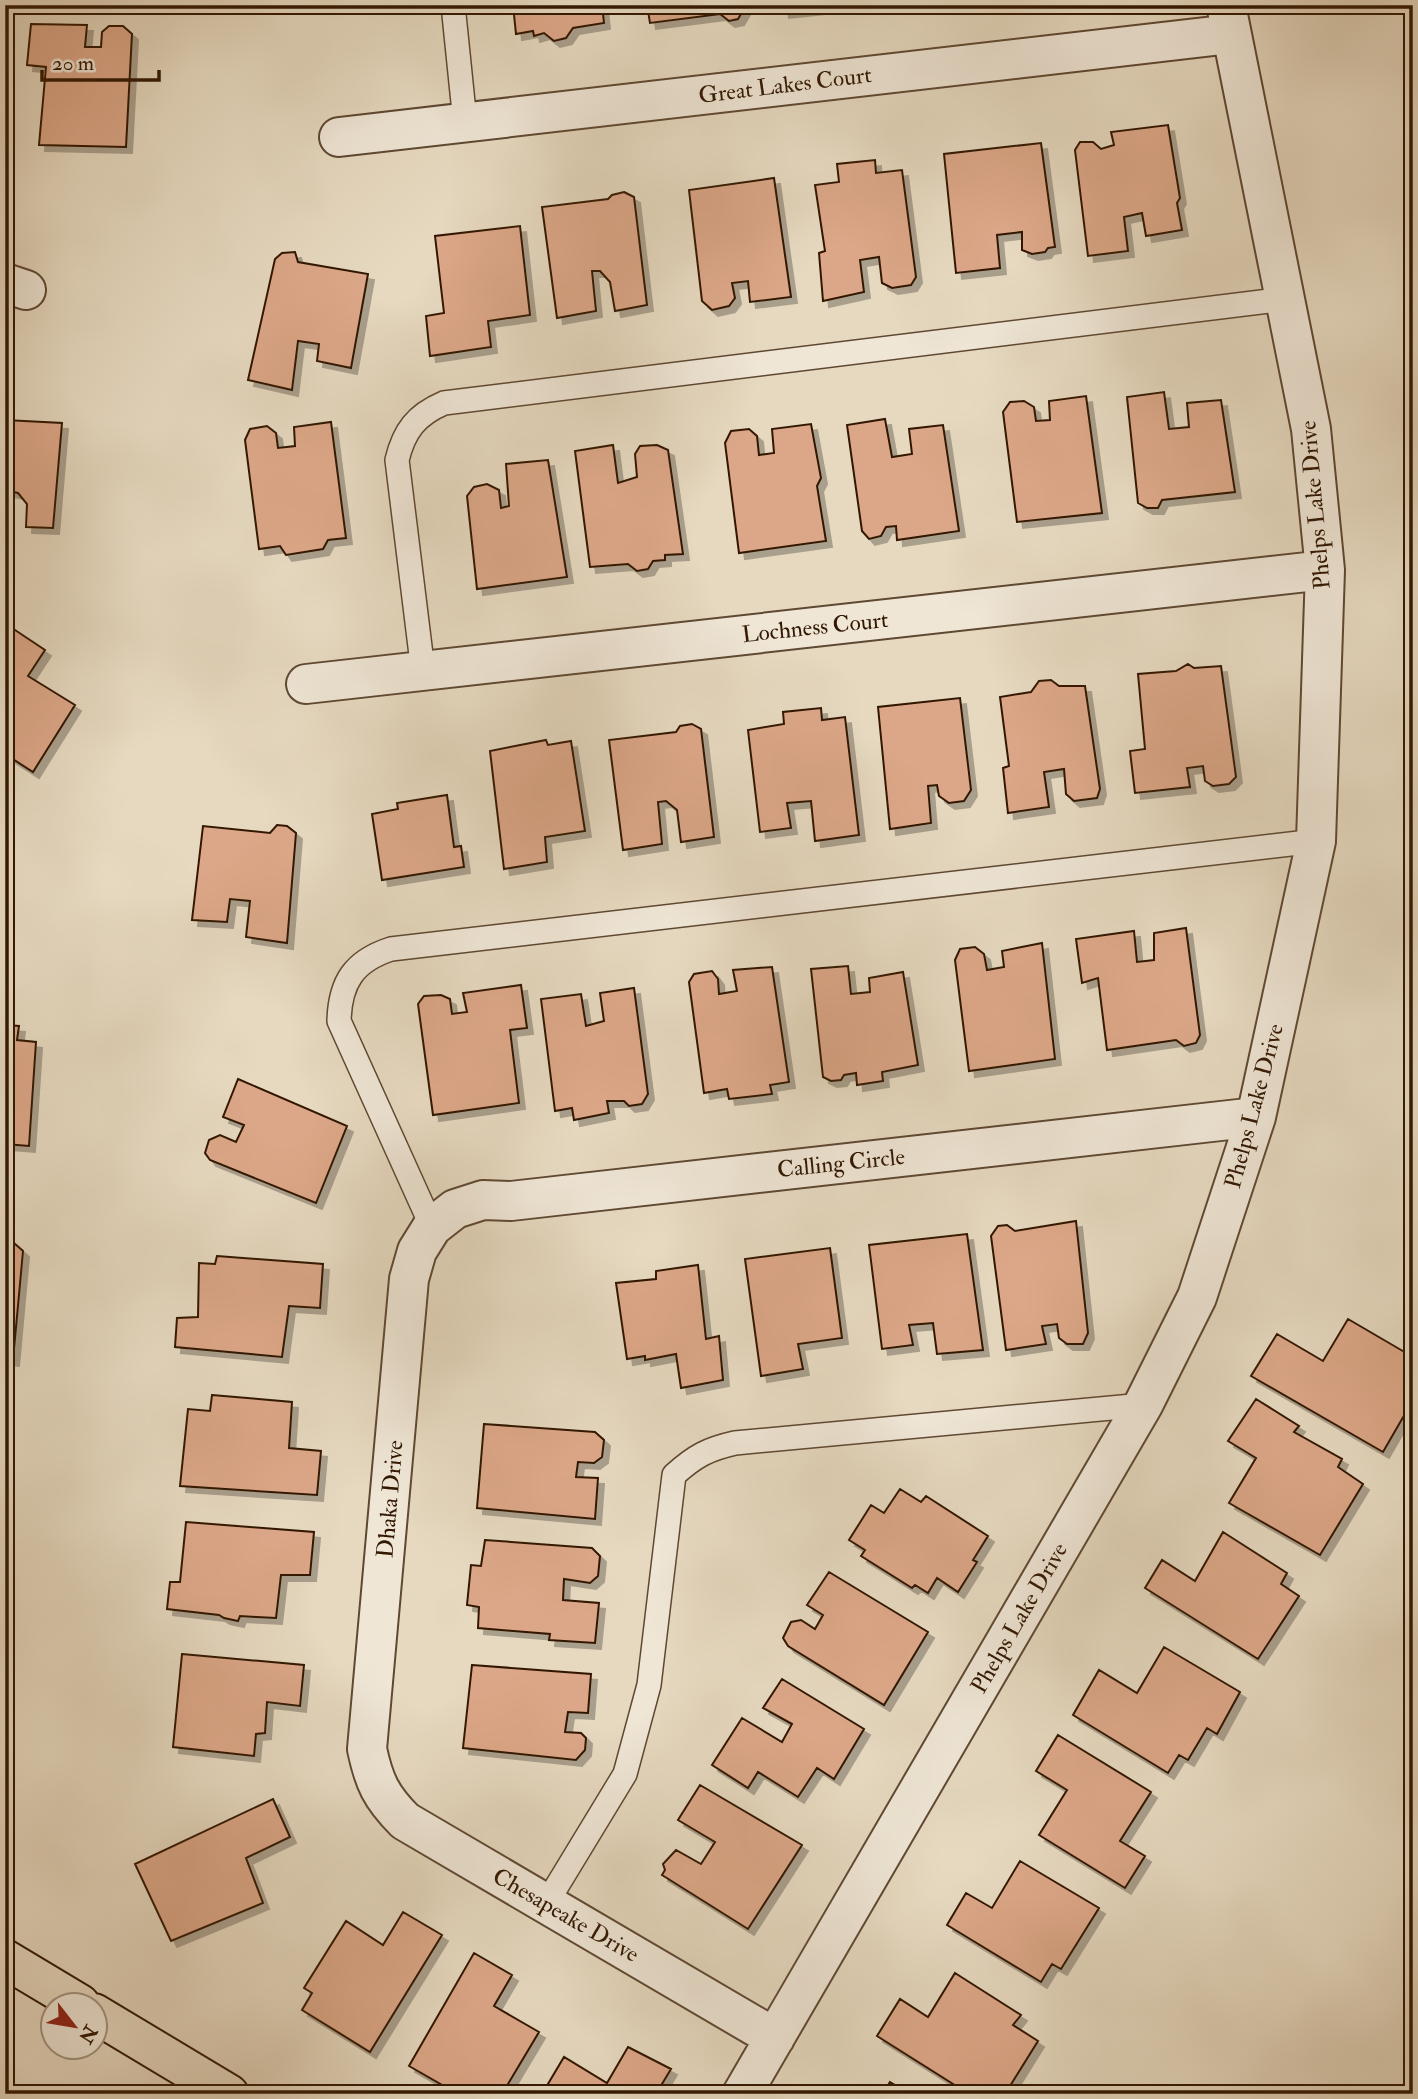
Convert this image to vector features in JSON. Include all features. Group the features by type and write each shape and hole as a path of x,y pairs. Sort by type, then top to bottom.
{"main road":[{"path":"5,1959 57,1990"},
{"path":"108,2021 229,2094"}],"street":[{"name":"Great Lakes Court","path":"340,137 1228,19"},
{"name":"Phelps Lake Drive","path":"742,2094 1143,1405 1197,1297 1256,1117 1316,841 1325,570 1311,429 1228,19"},
{"name":"Lochness Court","path":"306,684 1325,570"},
{"name":"Calling Circle","path":"432,1227 455,1209 483,1200 511,1200 1256,1117"},
{"name":"Dhaka Drive","path":"373,1777 367,1749 410,1279 417,1251 432,1227"},
{"name":"Chesapeake Drive","path":"373,1777 386,1801 405,1821 775,2038"}],"lane":[{"path":"453,5 465,122"},
{"path":"423,671 397,460 401,441 411,424 426,411 444,403 1285,299"},
{"path":"432,1227 339,1021 340,1001 346,983 357,967 373,955 391,949 1316,841"},
{"path":"546,1904 625,1774 649,1685 674,1475 692,1459 712,1448 735,1443 1143,1405"}],"building":[{"path":"513,5 602,5 604,23 573,28 566,38 554,41 544,33 534,36 533,31 516,34"},
{"path":"647,5 744,5 744,9 738,19 729,21 720,14 650,23"},
{"path":"782,5 819,5 819,8 783,12"},
{"path":"31,24 87,25 85,47 101,47 102,32 109,26 123,26 132,34 126,147 39,145 46,67 27,65"},
{"path":"1168,125 1180,198 1177,203 1182,230 1146,236 1142,213 1124,217 1128,251 1088,256 1075,150 1080,142 1093,142 1101,149 1114,145 1111,132"},
{"path":"1041,143 1055,247 1032,254 1022,250 1022,232 997,235 1000,268 956,273 944,154"},
{"path":"875,160 876,173 902,170 916,277 911,285 892,288 882,283 879,257 860,260 864,292 823,301 819,253 825,251 815,185 839,182 837,164"},
{"path":"774,178 791,297 750,302 748,281 732,283 735,298 729,306 712,310 702,301 689,190"},
{"path":"624,192 634,197 647,305 615,311 610,282 600,271 592,271 596,311 557,318 542,207 608,199"},
{"path":"520,226 530,315 488,321 491,347 430,356 426,316 444,313 435,236"},
{"path":"295,252 298,262 368,274 351,368 317,361 319,344 298,341 292,390 248,380 275,259 282,253"},
{"path":"1164,392 1169,429 1189,427 1187,403 1221,400 1235,492 1162,500 1158,508 1147,508 1138,503 1127,397"},
{"path":"1086,396 1102,513 1017,522 1003,412 1010,402 1024,401 1034,407 1036,421 1050,420 1049,401"},
{"path":"885,419 892,457 912,454 909,429 943,425 959,531 897,540 896,526 886,527 881,536 869,539 862,531 847,425"},
{"path":"5,420 62,423 53,528 26,527 27,504 18,493 8,491 5,524"},
{"path":"331,422 346,538 328,540 323,549 286,555 280,546 259,549 245,440 250,429 267,426 276,433 278,448 295,446 294,427"},
{"path":"811,424 821,478 817,486 826,541 739,553 725,443 731,431 749,429 757,436 759,455 774,453 772,429"},
{"path":"613,445 618,483 637,477 635,454 640,446 657,445 668,450 683,554 665,555 665,560 653,561 648,569 637,571 628,564 590,567 575,451"},
{"path":"548,460 567,577 477,589 467,496 474,487 487,484 499,490 501,508 509,506 506,464"},
{"path":"9,626 45,650 28,676 75,705 33,772 5,754 5,631"},
{"path":"1188,664 1194,668 1221,666 1236,777 1229,784 1213,786 1205,781 1203,766 1187,768 1190,787 1135,793 1130,751 1145,749 1138,674 1176,671"},
{"path":"1051,680 1059,686 1085,686 1100,789 1097,798 1074,801 1066,794 1064,769 1044,772 1049,807 1008,813 1003,768 1009,766 1000,697 1031,692 1039,681"},
{"path":"960,698 971,790 964,801 949,803 939,796 937,785 928,786 931,823 890,829 878,707"},
{"path":"821,708 822,720 845,717 859,835 815,841 811,801 787,803 791,828 760,832 748,730 784,724 783,712"},
{"path":"692,724 701,729 714,837 681,842 677,810 666,801 658,802 662,844 623,850 609,740 676,732 680,726"},
{"path":"546,740 548,745 571,741 585,831 545,837 547,862 504,869 490,751"},
{"path":"447,795 454,847 461,846 464,867 382,880 372,814 398,809 397,803"},
{"path":"277,825 287,826 296,833 287,943 246,937 250,901 230,899 227,922 192,920 203,826 270,833"},
{"path":"1186,928 1200,1035 1196,1043 1184,1046 1176,1040 1107,1050 1098,978 1082,983 1076,939 1134,931 1137,962 1154,960 1154,933"},
{"path":"1042,943 1055,1059 969,1071 955,960 960,949 975,947 984,954 987,970 1004,967 1002,951"},
{"path":"848,966 851,994 870,992 869,978 903,972 918,1065 882,1072 883,1081 857,1085 856,1073 844,1075 841,1080 831,1081 823,1077 811,969"},
{"path":"772,967 789,1082 770,1085 772,1094 729,1099 727,1089 704,1093 689,982 694,974 712,971 718,979 719,994 737,991 733,970"},
{"path":"521,985 527,1028 510,1030 519,1103 433,1115 418,1004 424,996 441,995 450,999 452,1014 467,1012 463,993"},
{"path":"634,988 648,1094 642,1104 629,1106 624,1101 607,1101 609,1113 574,1120 572,1108 555,1111 541,999 581,994 586,1026 604,1021 600,993"},
{"path":"5,1025 19,1026 17,1040 36,1042 29,1146 5,1144"},
{"path":"238,1079 347,1126 316,1203 210,1160 205,1153 209,1140 220,1135 236,1142 244,1125 223,1117"},
{"path":"1076,1221 1088,1333 1083,1344 1067,1344 1059,1338 1057,1324 1042,1326 1046,1344 1006,1350 991,1236 998,1226 1007,1225 1015,1231"},
{"path":"967,1234 983,1350 937,1354 933,1323 909,1325 913,1345 882,1349 869,1245"},
{"path":"5,1243 14,1243 23,1251 13,1360 5,1359"},
{"path":"830,1248 842,1338 798,1344 803,1369 761,1376 745,1259"},
{"path":"217,1256 323,1264 320,1308 289,1306 282,1357 175,1347 177,1318 198,1317 199,1263 215,1264"},
{"path":"698,1265 706,1339 719,1336 723,1380 681,1388 676,1354 645,1360 645,1356 627,1359 616,1283 656,1279 656,1271"},
{"path":"1348,1319 1413,1357 1413,1400 1383,1452 1251,1376 1277,1334 1323,1361"},
{"path":"212,1395 292,1402 289,1448 321,1451 317,1495 180,1486 188,1409 210,1411"},
{"path":"1256,1399 1299,1426 1294,1432 1342,1459 1338,1467 1363,1484 1320,1555 1229,1503 1256,1458 1228,1441"},
{"path":"484,1424 595,1432 604,1440 602,1457 594,1463 578,1462 576,1477 598,1478 595,1519 477,1508"},
{"path":"900,1489 921,1502 926,1496 988,1536 973,1560 977,1562 958,1592 937,1578 928,1593 915,1585 912,1588 861,1556 865,1550 849,1540 871,1505 884,1513"},
{"path":"186,1522 314,1532 310,1575 281,1575 276,1618 240,1616 238,1621 219,1615 167,1609 170,1582 180,1582"},
{"path":"1223,1532 1287,1573 1281,1584 1299,1596 1258,1659 1145,1588 1162,1560 1195,1581"},
{"path":"485,1540 592,1548 600,1556 598,1576 590,1583 564,1579 563,1600 599,1603 595,1643 549,1640 550,1634 478,1628 479,1607 467,1605 471,1565 481,1566"},
{"path":"829,1572 928,1632 884,1705 788,1646 783,1638 791,1622 801,1620 815,1629 823,1615 807,1605"},
{"path":"1164,1647 1240,1692 1217,1734 1207,1728 1188,1760 1179,1755 1168,1773 1073,1715 1099,1670 1137,1693"},
{"path":"182,1654 304,1665 300,1706 267,1702 265,1733 256,1734 254,1756 173,1747"},
{"path":"472,1665 591,1674 588,1713 568,1712 565,1732 581,1733 586,1738 585,1750 576,1760 463,1748"},
{"path":"782,1679 864,1729 834,1779 817,1768 798,1797 758,1772 748,1788 712,1765 742,1718 782,1742 792,1724 763,1708"},
{"path":"1058,1735 1151,1792 1120,1841 1145,1856 1125,1888 1039,1835 1067,1790 1036,1771"},
{"path":"700,1785 802,1845 748,1929 662,1875 665,1870 663,1864 676,1850 701,1864 715,1842 678,1820"},
{"path":"273,1799 290,1837 246,1858 263,1903 171,1941 135,1864"},
{"path":"1020,1861 1099,1908 1061,1969 1052,1964 1041,1982 947,1925 966,1893 992,1908"},
{"path":"403,1912 442,1935 370,2052 302,2010 312,1993 304,1988 346,1921 383,1945"},
{"path":"474,1953 512,1975 494,2006 539,2032 502,2094 458,2094 409,2066"},
{"path":"955,1973 1021,2015 1013,2025 1038,2041 1005,2094 969,2094 877,2036 900,1999 928,2017"},
{"path":"628,2047 671,2069 656,2094 542,2094 564,2057 607,2083"},
{"path":"890,2082 910,2094 883,2094"}]}
